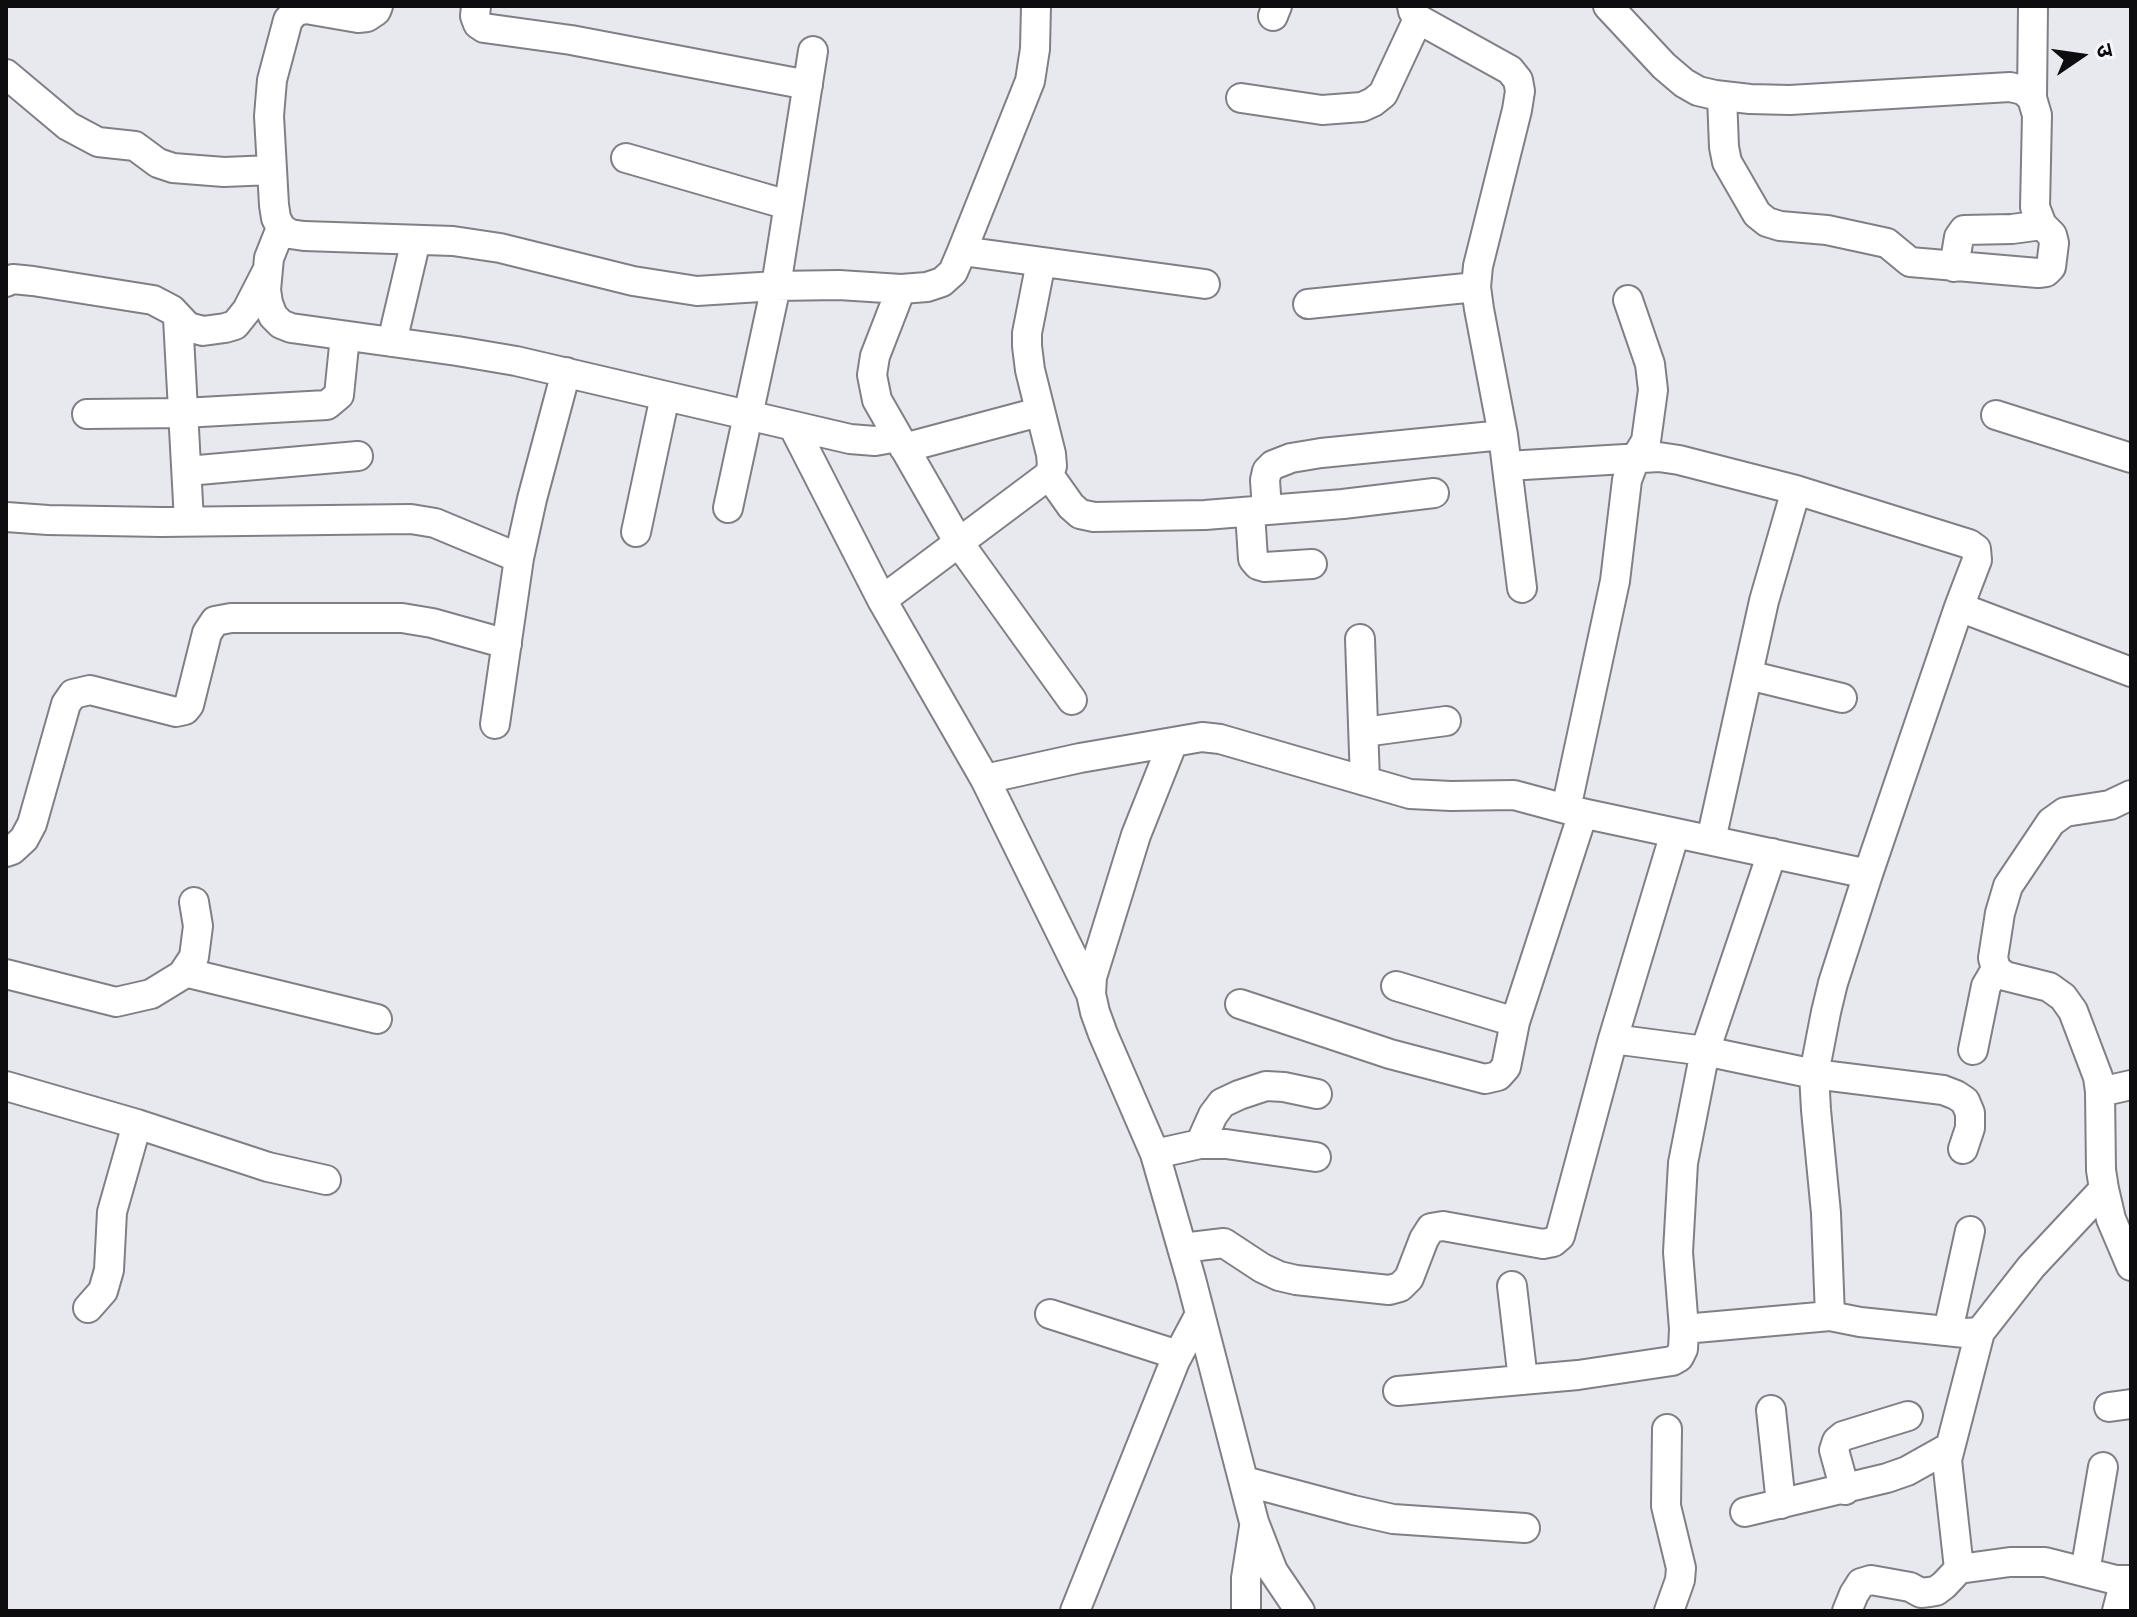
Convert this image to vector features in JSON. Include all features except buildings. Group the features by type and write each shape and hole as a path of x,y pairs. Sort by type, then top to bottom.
{"street":[{"path":"378,6 367,17 306,9 296,11 288,20 272,80 269,116 276,218 281,228 290,234 304,236 453,241 500,248 633,281 697,291 839,285 901,289 927,287 942,282 953,272 1030,81 1036,14"},
{"path":"476,6 475,16 484,28 571,40 808,85"},
{"path":"1608,6 1684,83 1714,95 1790,100 2010,87 2023,90 2032,98"},
{"path":"1714,95 1727,162 1757,214 1767,222 1827,230 1887,243 1910,262 2046,272 2051,267 2054,243 2035,207 2037,115 2032,98 2033,6"},
{"path":"1241,98 1322,110 1362,107 1373,102 1383,94 1415,12 1510,70 1518,80 1517,110 1478,266 1476,287 1503,435 1522,588"},
{"path":"728,508 776,286 813,51"},
{"path":"6,74 68,126 98,142 135,146 158,163 173,168 224,172 272,170"},
{"path":"626,158 788,205"},
{"path":"1954,267 1959,237 1964,230 2042,225"},
{"path":"6,282 13,279 33,281 153,300 172,310 195,330 225,328 235,325 247,310 267,272 281,228"},
{"path":"392,342 416,240"},
{"path":"962,251 1205,284"},
{"path":"882,600 1049,475 1051,454 1030,370 1027,333 1041,262"},
{"path":"267,272 268,303 273,316 291,328 457,351 566,372 862,441 901,443 1039,412"},
{"path":"1308,304 1476,287"},
{"path":"901,289 875,356 872,375 877,400 959,543 1072,700"},
{"path":"1240,1004 1390,1054 1485,1079 1498,1076 1506,1067 1515,1022 1574,811 1615,581 1627,480 1646,441 1653,376 1628,300"},
{"path":"178,318 189,521"},
{"path":"87,414 183,413 327,405 339,395 345,336"},
{"path":"495,724 519,558 566,372"},
{"path":"636,532 665,396"},
{"path":"1996,415 2131,458"},
{"path":"793,426 882,600 985,779 1091,994 1103,1034 1155,1154 1254,1522 1273,1571 1300,1611"},
{"path":"1312,564 1265,567 1253,559 1265,480 1267,471 1273,465 1291,458 1336,451 1503,435"},
{"path":"187,471 358,456"},
{"path":"1507,466 1659,457 1679,460 1796,490 1969,544 1976,549 1977,560 1833,983 1814,1074 1826,1213 1830,1316"},
{"path":"1049,475 1071,506 1080,514 1094,517 1205,515 1434,493"},
{"path":"1711,840 1764,601 1796,490"},
{"path":"6,517 189,521 411,519 435,523 519,558"},
{"path":"1959,607 2131,672"},
{"path":"6,852 24,839 32,824 66,704 73,694 90,690 176,712 185,710 189,705 207,633 215,621 231,618 402,618 507,644"},
{"path":"1360,639 1365,781"},
{"path":"1748,675 1842,698"},
{"path":"1364,732 1446,721"},
{"path":"985,779 1080,758 1202,737 1220,739 1410,794 1514,795 1574,811 1868,874"},
{"path":"1091,994 1092,977 1136,835 1173,742"},
{"path":"2131,795 2110,805 2065,812 2051,822 2008,886 2003,898 1993,958 1996,969 2005,976 2049,987 2063,997 2073,1011 2094,1064 2100,1092 2104,1189 2111,1219 2131,1266"},
{"path":"1182,1248 1224,1243 1279,1276 1389,1290 1400,1287 1409,1278 1431,1228 1443,1226 1543,1244 1553,1242 1560,1236 1613,1039 1675,833"},
{"path":"1398,1391 1578,1375 1672,1361 1679,1357 1683,1349 1684,1329 1678,1252 1683,1163 1705,1051 1772,853"},
{"path":"6,974 116,1002 151,994 169,985 184,972 194,957 198,926 194,902"},
{"path":"1973,1050 1986,986 1996,969"},
{"path":"184,972 377,1019"},
{"path":"1396,986 1515,1022"},
{"path":"1613,1039 1705,1051 1814,1074 1943,1090 1965,1101 1970,1113 1970,1128 1963,1149"},
{"path":"2100,1092 2131,1085"},
{"path":"6,1086 268,1167 326,1180"},
{"path":"1200,1144 1222,1103 1239,1095 1266,1086 1317,1094"},
{"path":"88,1308 103,1291 109,1270 112,1212 137,1124"},
{"path":"1155,1154 1200,1144 1226,1144 1316,1157"},
{"path":"1959,1569 1948,1448 1980,1332 2031,1267 2104,1189"},
{"path":"1948,1331 1970,1231"},
{"path":"1512,1286 1523,1380"},
{"path":"1050,1314 1178,1355"},
{"path":"1075,1611 1178,1355 1200,1314"},
{"path":"1684,1329 1830,1316 1860,1322 1980,1332"},
{"path":"1771,1410 1781,1504"},
{"path":"1845,1490 1834,1450 1837,1441 1843,1436 1908,1416"},
{"path":"1667,1429 1666,1506 1681,1568 1669,1611"},
{"path":"1745,1512 1887,1478 1907,1471 1948,1448"},
{"path":"2085,1572 2103,1467"},
{"path":"1244,1481 1393,1519 1525,1528"},
{"path":"1246,1611 1246,1578 1254,1522"},
{"path":"1847,1611 1861,1583 1871,1580 1910,1587 1921,1593 1929,1592 1944,1585 1959,1569 2029,1560 2128,1580 2117,1611"}]}
